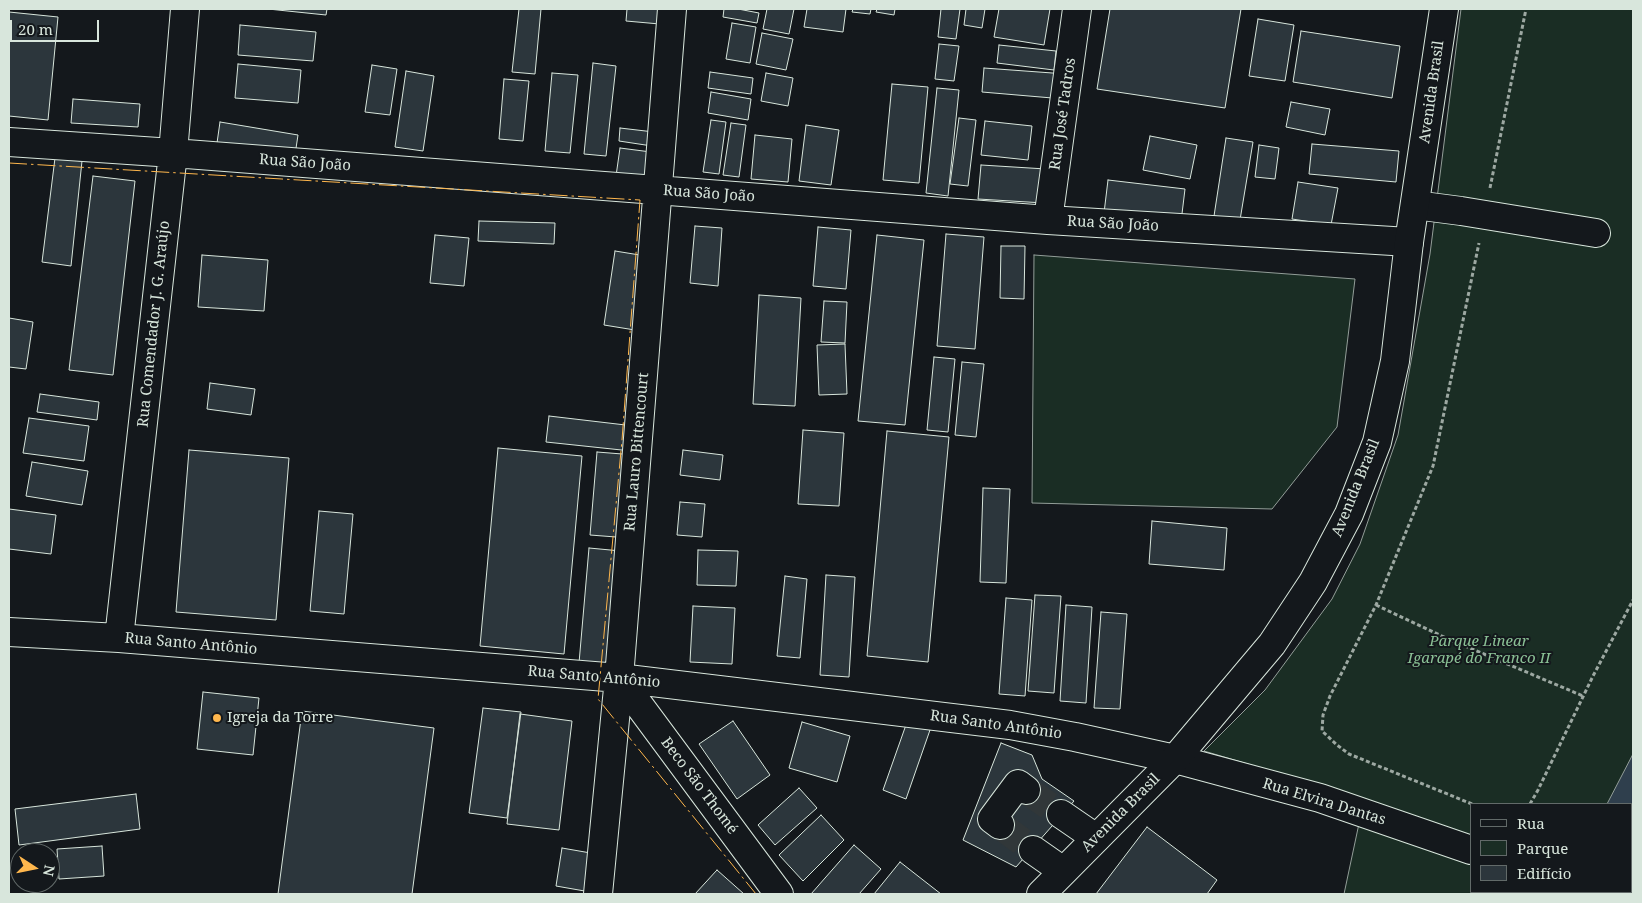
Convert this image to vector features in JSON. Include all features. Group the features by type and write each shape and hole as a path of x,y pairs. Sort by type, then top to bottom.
{"main road":[{"name":"Rua Comendador J. G. Araújo","path":"119,638 173,153 185,9"},
{"name":"Rua Lauro Bittencourt","path":"598,894 619,678 672,9"},
{"name":"Rua José Tadros","path":"1048,220 1077,9"},
{"name":"Avenida Brasil","path":"1041,894 1176,759 1272,644 1313,582 1350,514 1379,433 1395,361 1409,242 1444,9"},
{"name":"Rua São João","path":"9,142 1048,220 1409,242"},
{"path":"1415,205 1596,234"},
{"name":"Rua Santo Antônio","path":"9,632 119,638 619,678 1010,725 1176,759"},
{"name":"Beco São Thomé","path":"619,678 779,894"},
{"name":"Rua Elvira Dantas","path":"1176,759 1320,798 1470,850"},
{"path":"1000,825 992,819 1018,784 1026,790"},
{"path":"1060,814 1096,838"},
{"path":"1034,850 1063,871"}],"path":[{"path":"1470,803 1350,754 1336,746 1322,731 1323,715 1330,696 1376,605 1434,466 1526,9"},
{"path":"1531,803 1633,600"},
{"path":"1376,605 1446,638 1583,696"}],"green space":[{"name":"Parque Linear Igarapé do Franco II","path":"1461,9 1633,9 1633,894 1344,894 1364,800 1204,751 1265,690 1332,599 1360,544 1398,435 1430,254"},
{"path":"1034,255 1355,279 1337,427 1272,509 1032,503"}],"water":[{"path":"1633,754 1633,894 1552,894 1632,893 1632,803 1608,803"}],"building":[{"path":"268,9 327,9 326,15"},
{"path":"519,9 541,9 535,74 512,72"},
{"path":"627,9 673,9 671,25 626,21"},
{"path":"724,9 738,9 759,13 757,23 723,17"},
{"path":"767,9 794,9 789,34 763,29"},
{"path":"807,9 846,9 843,32 804,27"},
{"path":"853,9 871,9 870,14 852,12"},
{"path":"877,9 895,9 894,15 876,12"},
{"path":"941,9 960,9 956,39 938,37"},
{"path":"966,9 985,9 982,28 964,25"},
{"path":"999,9 1050,9 1044,45 994,37"},
{"path":"1110,9 1241,9 1225,108 1097,89"},
{"path":"9,12 58,17 48,120 9,116"},
{"path":"1258,19 1294,25 1285,81 1249,76"},
{"path":"732,23 756,27 750,63 726,59"},
{"path":"240,25 316,32 313,61 238,55"},
{"path":"1301,31 1400,46 1392,98 1293,82"},
{"path":"762,33 793,39 786,70 756,64"},
{"path":"939,44 959,46 954,81 935,79"},
{"path":"999,45 1056,51 1054,70 997,63"},
{"path":"593,63 616,66 606,156 584,154"},
{"path":"238,64 301,70 298,103 235,98"},
{"path":"372,65 397,69 390,115 365,112"},
{"path":"984,68 1066,74 1064,99 982,92"},
{"path":"406,71 434,76 423,151 395,147"},
{"path":"710,72 753,78 751,94 708,88"},
{"path":"552,73 578,75 570,153 545,151"},
{"path":"766,73 793,78 788,106 761,101"},
{"path":"504,79 529,81 523,141 499,139"},
{"path":"892,84 928,87 919,183 883,180"},
{"path":"937,88 959,90 948,196 926,193"},
{"path":"711,92 751,99 748,120 708,113"},
{"path":"73,99 140,104 138,127 71,123"},
{"path":"1291,102 1330,109 1325,135 1286,127"},
{"path":"959,118 976,120 968,186 950,184"},
{"path":"711,120 726,122 719,174 703,172"},
{"path":"985,121 1032,126 1028,160 981,155"},
{"path":"220,122 298,135 295,155 217,143"},
{"path":"731,123 746,125 739,177 723,175"},
{"path":"806,125 839,130 831,185 799,181"},
{"path":"620,128 654,132 652,146 619,141"},
{"path":"755,135 792,139 788,182 751,179"},
{"path":"1150,136 1197,145 1190,179 1143,170"},
{"path":"1226,138 1253,142 1240,220 1214,216"},
{"path":"1312,144 1399,151 1396,182 1309,174"},
{"path":"1259,145 1279,148 1275,179 1255,177"},
{"path":"620,148 651,152 648,180 616,176"},
{"path":"55,158 82,161 71,266 42,262"},
{"path":"981,165 1046,169 1044,203 978,199"},
{"path":"93,176 135,181 113,375 69,370"},
{"path":"1108,180 1185,189 1181,222 1104,213"},
{"path":"1298,182 1338,188 1331,225 1292,219"},
{"path":"479,221 555,223 554,244 478,241"},
{"path":"695,226 722,228 718,286 690,283"},
{"path":"818,227 851,230 846,289 813,286"},
{"path":"946,234 984,237 975,349 937,346"},
{"path":"435,235 469,238 464,286 430,283"},
{"path":"877,235 924,240 905,425 858,421"},
{"path":"1001,246 1025,246 1024,299 1000,298"},
{"path":"615,251 652,257 641,331 604,325"},
{"path":"202,255 268,260 264,311 198,307"},
{"path":"759,295 801,298 795,406 753,404"},
{"path":"824,301 847,302 845,343 821,342"},
{"path":"9,318 33,322 26,369 9,367"},
{"path":"845,344 847,394 819,395 817,345"},
{"path":"934,357 955,359 948,432 927,430"},
{"path":"962,362 984,364 976,437 955,435"},
{"path":"210,383 255,389 251,415 207,409"},
{"path":"40,394 99,402 97,420 37,412"},
{"path":"549,416 634,426 631,451 546,442"},
{"path":"29,418 89,426 84,461 23,453"},
{"path":"803,430 844,433 839,506 798,504"},
{"path":"887,431 949,437 928,662 867,656"},
{"path":"498,448 582,456 564,654 480,646"},
{"path":"189,450 289,458 276,620 176,612"},
{"path":"683,450 723,455 720,480 680,475"},
{"path":"597,452 635,455 629,538 590,535"},
{"path":"32,462 88,471 82,505 26,496"},
{"path":"983,488 1010,489 1006,583 980,582"},
{"path":"680,502 705,504 702,537 677,535"},
{"path":"9,509 56,515 51,554 9,549"},
{"path":"319,511 353,514 344,614 310,611"},
{"path":"1152,521 1227,528 1224,570 1149,564"},
{"path":"589,548 621,551 611,665 579,663"},
{"path":"698,550 738,551 736,586 697,585"},
{"path":"826,575 855,577 849,677 820,675"},
{"path":"785,576 807,579 800,658 777,656"},
{"path":"1035,595 1061,596 1054,693 1028,691"},
{"path":"1006,598 1032,600 1025,696 999,694"},
{"path":"1066,605 1092,607 1086,703 1060,701"},
{"path":"693,606 735,608 732,664 690,662"},
{"path":"1101,612 1127,614 1120,709 1094,708"},
{"path":"203,692 259,698 253,755 197,749"},
{"path":"483,708 521,712 507,818 469,813"},
{"path":"302,711 434,728 412,894 278,894"},
{"path":"520,714 572,721 559,830 507,824"},
{"path":"733,721 770,775 737,799 699,744"},
{"path":"802,722 850,736 837,782 789,768"},
{"path":"907,722 930,730 906,799 883,790"},
{"path":"1001,743 1032,755 1042,779 1074,801 1016,867 963,840"},
{"path":"799,788 817,808 775,845 758,825"},
{"path":"136,794 140,829 34,843 19,843 15,809"},
{"path":"821,815 844,840 803,881 779,855"},
{"path":"1147,827 1217,880 1207,894 1096,894"},
{"path":"854,845 881,869 859,894 811,894"},
{"path":"102,846 104,876 60,879 60,849"},
{"path":"562,848 602,855 596,893 556,886"},
{"path":"900,862 941,894 874,894"},
{"path":"717,870 744,894 695,894"}],"tunnel":[{"path":"1026,790 1061,814"},
{"path":"1000,825 1033,850"}],"power":[{"path":"9,163 640,200 622,440 598,699 756,894"}],"place":[{"name":"Igreja da Torre","path":"217,718"}]}
